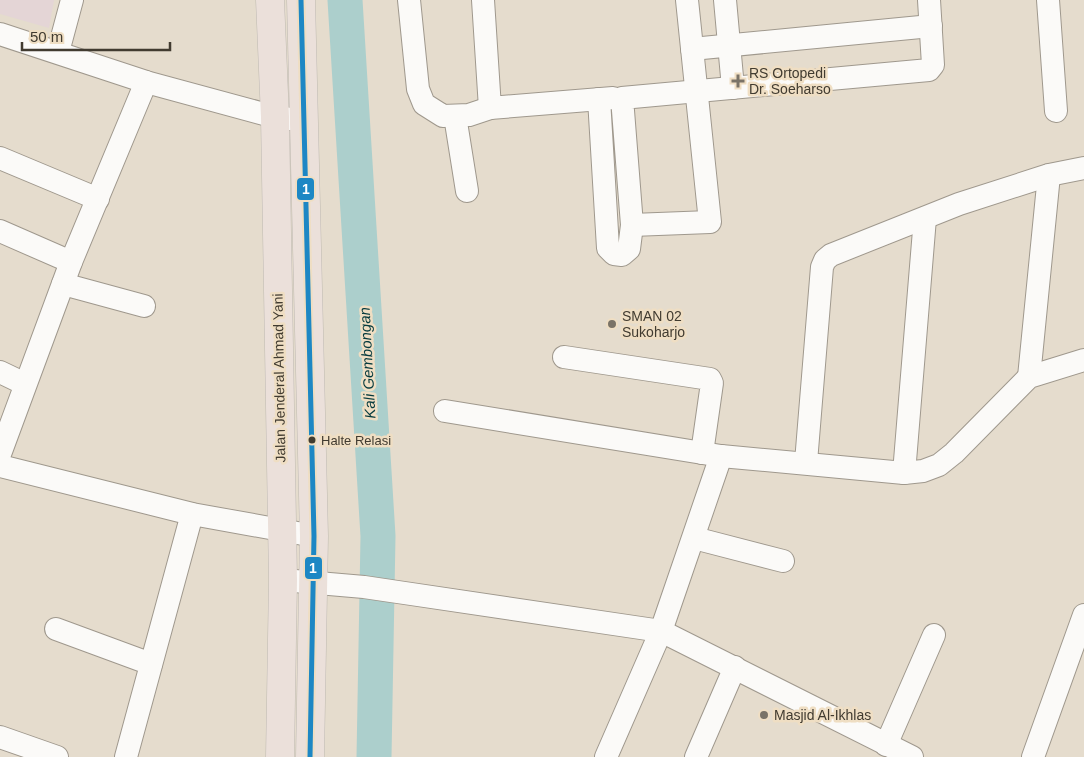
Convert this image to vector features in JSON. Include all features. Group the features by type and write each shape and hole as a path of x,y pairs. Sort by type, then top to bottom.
{"highway":[{"name":"Jalan Jenderal Ahmad Yani","path":"270,0 275,118 284,580 280,757"},
{"path":"301,0 306,120 308,316 314,536 310,757"}],"street":[{"path":"58,52 72,0"},
{"path":"409,0 420,98 430,110 443,116 469,115 490,108 928,70 933,65 929,0"},
{"path":"483,0 490,108"},
{"path":"632,225 710,222 687,0"},
{"path":"725,0 733,88"},
{"path":"1048,0 1056,111"},
{"path":"692,49 931,26"},
{"path":"0,34 146,82 275,118 306,120"},
{"path":"0,454 24,384 71,262 146,82"},
{"path":"599,99 608,248 618,255 627,253 632,225 622,98"},
{"path":"455,116 467,191"},
{"path":"0,158 98,199"},
{"path":"806,462 822,267 825,260 831,255 960,204 1049,175 1084,168"},
{"path":"1029,377 1049,175"},
{"path":"904,474 925,218"},
{"path":"0,231 71,262"},
{"path":"63,284 144,306"},
{"path":"564,357 710,379 712,383 712,455 694,538 660,631 606,757"},
{"path":"445,411 712,455 806,462 904,474 923,471 938,465 954,453 1029,377 1084,360"},
{"path":"0,372 24,384"},
{"path":"0,466 192,514 314,536"},
{"path":"126,757 192,514"},
{"path":"694,538 783,561"},
{"path":"284,580 423,595 660,631 897,752 934,635"},
{"path":"56,629 152,664"},
{"path":"1033,757 1082,629"},
{"path":"696,757 735,668"},
{"path":"0,737 57,757"}],"shaded area":[{"path":"0,0 54,0 49,28 0,14"}],"waterway":[{"name":"Kali Gembongan","path":"345,0 378,536 374,757"}],"transit line":[{"name":"1","path":"301,0 314,536 310,757"}],"place":[{"name":"RS Ortopedi Dr. Soeharso","path":"738,81"},
{"name":"SMAN 02 Sukoharjo","path":"612,324"},
{"name":"Halte Relasi","path":"312,440"},
{"name":"Masjid Al-Ikhlas","path":"764,715"}]}
